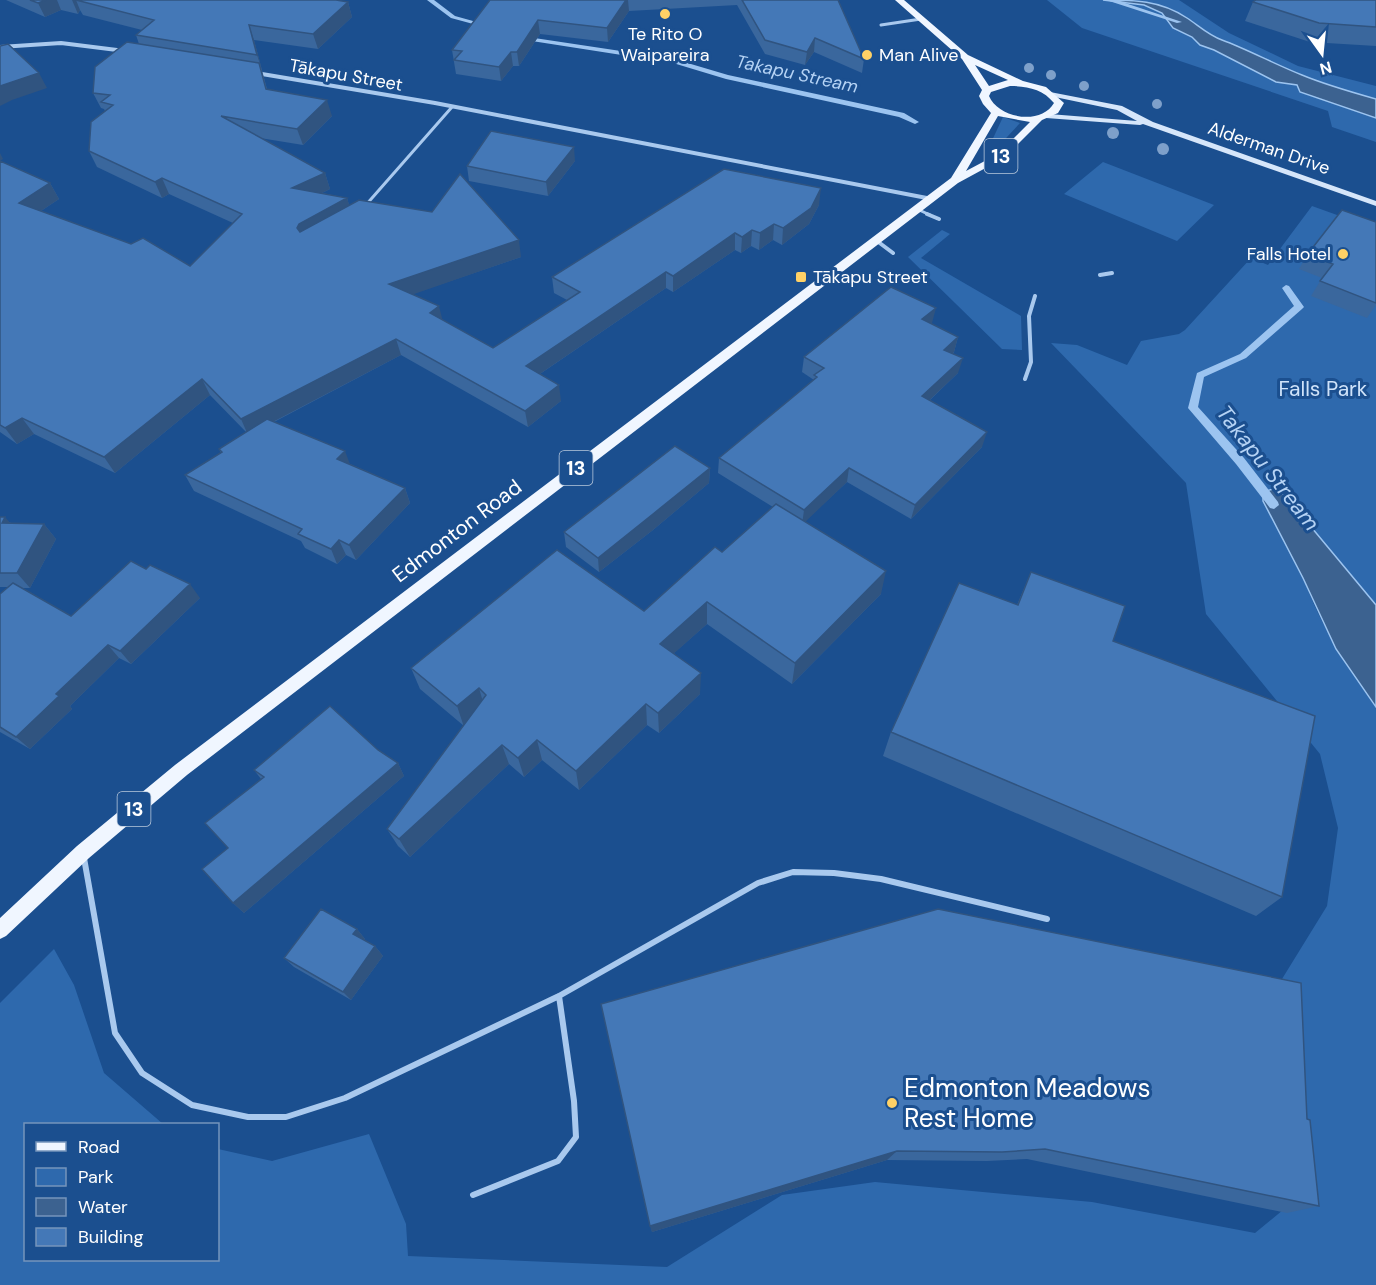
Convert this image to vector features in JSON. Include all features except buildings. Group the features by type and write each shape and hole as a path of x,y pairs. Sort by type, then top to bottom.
{"main road":[{"path":"898,0 965,57 987,90 998,85 1021,83 1034,85 1053,94 1059,103 1057,109 1044,117 1017,118 996,112"},
{"path":"965,57 1021,83"},
{"name":"13","path":"987,90 984,96 988,106 996,112"},
{"name":"Alderman Drive","path":"1053,94 1119,108 1150,124 1376,204"},
{"name":"Edmonton Road","path":"954,181 996,112"},
{"name":"Alderman Drive","path":"1044,117 1150,124"},
{"name":"Edmonton Road","path":"0,930 83,852 181,770 276,696 954,181 1001,156 1044,117"}],"street":[{"path":"0,47 61,43 126,51"},
{"name":"Tākapu Street","path":"250,72 452,107 933,199"}],"lane":[{"path":"881,25 921,19"},
{"path":"363,209 452,107"},
{"path":"917,209 939,219"},
{"path":"877,241 894,253"},
{"path":"1100,274 1112,273"},
{"path":"1025,379 1031,362 1029,316 1035,296"},
{"path":"83,852 115,1033 142,1073 192,1105 248,1117 286,1117 345,1098 559,996 758,883 793,872 834,873 881,879 1047,919"},
{"path":"473,1195 558,1161 576,1137 574,1101 559,996"}],"green space":[{"path":"1047,0 1179,0 1229,33 1298,66 1376,86 1376,142 1332,127 1328,111 1082,28"},
{"path":"1003,117 1020,123 994,151 988,149"},
{"path":"1103,162 1214,205 1177,241 1064,194"},
{"name":"Falls Park","path":"1312,206 1376,229 1376,605 1283,494 1297,558 1318,613 1376,707 1376,1285 0,1285 0,1003 54,949 74,985 104,1073 162,1123 24,1123 24,1261 219,1261 219,1149 272,1161 369,1134 406,1224 408,1256 667,1267 782,1195 875,1182 1092,1202 1255,1233 1312,1186 1282,979 1327,906 1338,828 1320,754 1206,614 1186,483 1051,343 1077,345 1127,365 1141,341 1179,334 1185,330 1251,258 1268,265"},
{"path":"942,230 950,234 921,258 1021,316 1022,350 1002,349 908,257"}],"water":[{"path":"1103,0 1157,4 1177,12 1217,38 1292,71 1376,99 1376,118 1300,92 1297,85 1276,82 1200,45 1192,37 1173,28 1162,13 1144,5"},
{"path":"1273,489 1283,494 1376,605 1376,707 1336,649 1303,578 1263,501 1263,492"}],"waterway":[{"name":"Takapu Stream","path":"430,0 453,17 488,26"},
{"path":"1109,0 1179,22"},
{"name":"Takapu Stream","path":"521,38 674,61 726,77 901,115 915,122"},
{"name":"Takapu Stream","path":"1274,505 1240,461 1193,408 1200,375 1243,356 1299,307 1286,288"}],"place":[{"name":"Te Rito O Waipareira","path":"665,14"},
{"name":"Man Alive","path":"867,55"},
{"name":"Falls Hotel","path":"1343,254"},
{"name":"Tākapu Street","path":"801,277"},
{"name":"Edmonton Meadows Rest Home","path":"892,1103"}]}
